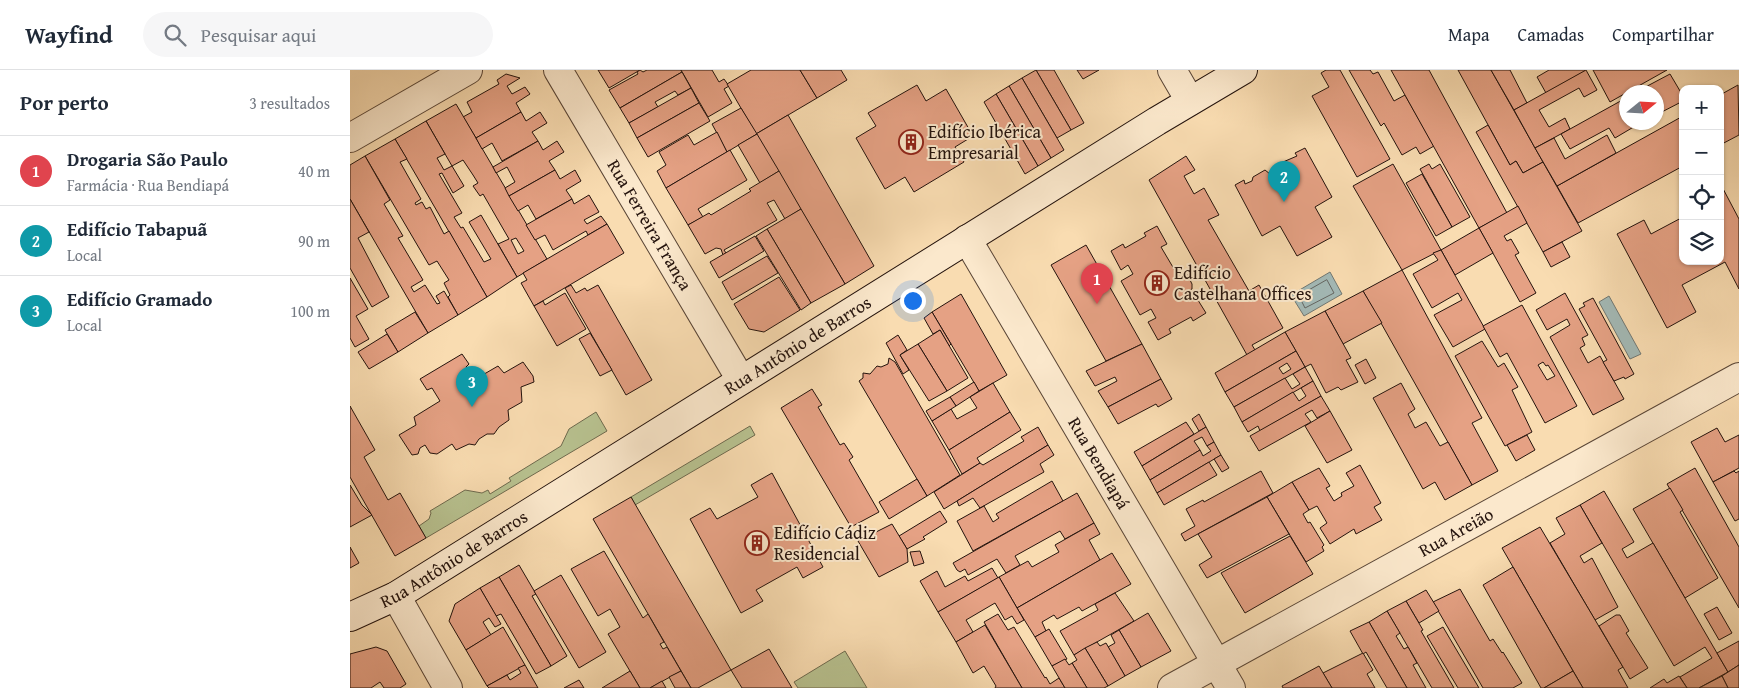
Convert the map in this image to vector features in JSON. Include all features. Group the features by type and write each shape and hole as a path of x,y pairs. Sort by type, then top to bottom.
{"street":[{"path":"350,138 468,70"},
{"name":"Rua Ferreira França","path":"558,70 741,380"},
{"path":"1172,70 1190,101"},
{"name":"Rua Antônio de Barros","path":"350,616 396,596 967,239 1243,70"},
{"name":"Rua Bendiapá","path":"967,239 1231,688"},
{"name":"Rua Areião","path":"1172,688 1739,376"},
{"path":"396,596 448,688"}],"green space":[{"path":"596,412 607,431 426,538 419,526 429,519 430,511 465,490 482,493 488,490 490,494 511,481 509,478 561,446 569,429"},
{"path":"750,426 755,435 635,505 631,497"},
{"path":"845,651 867,688 798,688 794,682"}],"water":[{"path":"1330,272 1342,294 1304,316 1291,295"},
{"path":"1609,296 1641,354 1630,359 1599,302"}],"building":[{"path":"598,70 640,70 609,88"},
{"path":"640,70 643,72 647,70 681,70 682,72 620,108 609,90 638,74 637,72"},
{"path":"681,70 712,70 719,82 724,79 729,86 724,89 732,103 708,117"},
{"path":"751,70 800,70 817,98 756,134 727,84"},
{"path":"800,70 841,70 847,80 817,98"},
{"path":"1036,70 1054,70 1084,123 1071,130"},
{"path":"1036,70 1071,130 1057,138 1022,78"},
{"path":"1077,70 1099,70 1083,79"},
{"path":"1326,70 1340,70 1390,159 1357,177 1312,96 1329,87 1321,73"},
{"path":"1349,70 1370,70 1373,74 1378,72 1394,101 1405,95 1434,146 1420,154 1416,147 1402,155 1384,123 1381,126"},
{"path":"1391,70 1429,70 1507,213 1479,228"},
{"path":"1458,70 1491,70 1543,162 1523,173 1516,161 1510,165"},
{"path":"1491,70 1510,70 1527,103 1514,110"},
{"path":"1549,70 1585,71 1546,93 1537,77"},
{"path":"1586,70 1597,90 1584,97 1579,88 1539,110 1549,127 1565,118 1570,129 1535,148 1514,110"},
{"path":"1593,70 1667,70 1640,85 1619,85 1619,97 1610,102"},
{"path":"682,72 691,88 678,95 675,91 655,102 658,107 629,123 620,108"},
{"path":"506,74 520,78 507,86 512,94 525,87 530,94 516,103 521,112 476,138 463,117 472,112 467,102 499,84 497,80"},
{"path":"1670,74 1679,89 1679,103 1664,111 1664,85 1649,85"},
{"path":"1022,78 1064,150 1051,158 1009,86"},
{"name":"Edifício Ibérica Empresarial","path":"917,85 926,101 946,89 973,136 955,147 964,162 914,192 905,177 885,189 856,138 876,126 868,113"},
{"path":"1738,85 1739,135 1724,143 1724,130 1724,93"},
{"path":"1009,86 1051,158 1038,166 996,94"},
{"path":"691,88 699,103 637,138 629,123"},
{"path":"996,94 1038,166 1025,174 984,102"},
{"path":"1619,102 1619,130 1628,130 1615,138 1609,128 1570,149 1561,134"},
{"path":"699,103 710,121 648,157 637,138"},
{"path":"456,104 547,259 517,277 498,244 509,239 483,194 480,196 473,186 478,183 463,160 452,166 426,121","holes":["516,238 524,251 518,254 511,240"]},
{"path":"741,108 757,134 727,152 712,124"},
{"path":"521,112 526,121 540,112 547,123 532,132 538,141 502,161 492,143 482,149 476,138"},
{"path":"788,115 874,266 845,284 756,134"},
{"path":"1679,118 1679,168 1578,223 1557,186 1658,130 1664,130 1664,127"},
{"path":"426,121 445,154 437,158 444,170 452,166 464,186 453,193 442,173 439,174 462,213 454,217 461,228 463,227 484,262 491,259 469,222 481,215 517,277 487,297 395,139"},
{"path":"1488,125 1510,165 1516,161 1523,173 1543,162 1582,231 1543,252 1476,132"},
{"path":"717,132 727,152 666,188 657,171 666,165 659,152 688,135 694,145"},
{"path":"757,134 779,171 760,183 738,145"},
{"path":"1607,135 1616,153 1557,186 1535,148 1554,138 1565,159"},
{"path":"395,139 407,159 400,162 421,199 415,203 416,205 422,202 426,209 430,207 444,234 449,231 487,297 458,315 448,297 450,295 444,283 449,280 437,261 429,265 365,156"},
{"path":"538,141 543,150 557,141 564,152 549,161 555,170 509,196 505,188 515,182 507,167 496,173 493,167"},
{"path":"1305,148 1332,197 1315,207 1332,237 1297,256 1280,226 1262,236 1235,185 1244,180 1245,184 1252,181 1253,177 1265,170 1270,174 1275,171 1276,165 1297,156 1295,153"},
{"path":"730,150 747,180 698,209 703,217 688,225 666,188"},
{"path":"365,156 390,200 384,204 403,236 398,238 423,280 411,287 414,292 425,285 437,304 440,303 436,296 444,291 458,315 428,333 350,199 350,165"},
{"path":"1186,156 1195,170 1184,176 1194,194 1204,188 1219,215 1208,220 1249,291 1259,285 1283,328 1252,345 1255,350 1247,355 1149,180"},
{"path":"1393,164 1441,250 1402,270 1353,186"},
{"path":"1429,164 1432,169 1440,164 1470,217 1452,227 1420,169"},
{"path":"555,170 560,179 575,170 581,181 566,190 572,199 536,219 528,205 518,211 509,196"},
{"path":"779,171 801,209 785,219 774,200 767,203 777,220 724,250 726,253 723,255 721,249 716,248 705,254 688,225 709,213 711,215 751,191 749,189"},
{"path":"1422,174 1452,227 1436,236 1406,183"},
{"path":"1724,191 1739,219 1739,289 1725,262"},
{"path":"589,195 599,212 584,220 587,224 601,216 607,224 588,235 586,231 553,250 545,235 535,240 526,225 572,199 574,204"},
{"path":"350,199 369,232 358,238 389,297 372,307 350,268"},
{"path":"1518,206 1527,223 1504,236 1507,241 1511,239 1519,253 1515,255 1536,293 1520,302 1479,228"},
{"path":"801,209 845,284 811,303 767,229"},
{"path":"1679,219 1679,265 1719,265 1682,285 1696,312 1667,328 1617,234 1644,220 1651,234"},
{"path":"607,224 624,253 534,306 521,283 527,280 523,273"},
{"name":"Edifício Castelhana Offices","path":"1157,226 1167,244 1161,247 1177,274 1181,272 1187,274 1192,284 1192,289 1186,292 1190,300 1196,297 1206,313 1193,321 1191,317 1169,329 1171,333 1158,340 1148,322 1156,318 1151,309 1140,315 1121,281 1133,274 1128,265 1121,270 1111,251 1123,244 1125,248 1146,236 1144,233"},
{"path":"1479,228 1493,253 1455,275 1441,250"},
{"path":"767,229 811,303 801,310 756,236"},
{"path":"755,236 764,251 719,278 710,262"},
{"path":"1562,242 1570,257 1551,267 1543,252"},
{"path":"1086,245 1142,344 1106,361 1051,265"},
{"path":"1441,250 1485,329 1453,347 1434,315 1462,300 1458,293 1432,308 1413,274 1438,260 1433,253"},
{"path":"767,256 778,273 732,300 722,282"},
{"path":"1402,270 1482,418 1472,423 1498,471 1472,485 1363,291"},
{"path":"779,277 800,310 764,332 749,329 734,304"},
{"path":"350,278 368,309 356,316 369,339 355,347 350,338"},
{"path":"571,285 576,293 585,288 587,291 598,285 652,380 626,395 565,288"},
{"path":"1363,291 1382,323 1343,344 1325,311"},
{"path":"565,293 586,329 557,346 534,306 543,301 545,305"},
{"path":"1565,293 1588,335 1582,338 1585,345 1580,348 1588,363 1600,356 1624,399 1593,415 1550,337 1570,325 1567,319 1547,330 1536,310"},
{"path":"961,294 1007,375 979,391 932,312"},
{"path":"1593,298 1634,374 1625,379 1624,377 1614,381 1603,362 1607,360 1579,309 1585,306 1583,303"},
{"path":"1522,305 1577,406 1545,423 1507,353 1500,357 1483,326","holes":["1543,362 1546,366 1548,365 1555,376 1547,380 1538,365"]},
{"path":"1325,311 1351,358 1346,360 1358,382 1341,390 1338,387 1326,393 1311,364 1305,367 1285,332"},
{"path":"415,312 428,333 398,352 385,330"},
{"path":"932,312 951,344 949,346 940,330 933,334 924,318"},
{"path":"940,330 968,378 947,391 918,344"},
{"path":"1285,332 1296,351 1225,392 1215,373"},
{"path":"590,333 612,370 600,376 579,339"},
{"path":"387,334 398,352 369,369 358,352"},
{"path":"898,335 907,350 900,355 909,370 903,374 886,343"},
{"path":"1482,341 1498,367 1504,363 1518,387 1512,390 1532,432 1505,446 1455,356"},
{"path":"918,344 947,391 929,401 900,355"},
{"path":"1142,344 1161,379 1108,407 1098,391 1117,381 1115,377 1095,386 1086,371"},
{"path":"1296,351 1305,367 1234,407 1225,392","holes":["1287,363 1291,369 1283,374 1279,368"]},
{"path":"462,354 469,364 466,367 474,380 498,366 504,373 523,362 533,376 534,382 521,387 522,402 508,410 509,420 499,427 494,434 487,434 479,439 475,445 469,444 456,450 452,444 437,454 430,453 425,445 420,448 418,454 412,455 399,435 416,425 414,417 440,401 432,388 427,390 420,379"},
{"path":"889,358 895,362 960,475 927,496 859,381 863,378 863,373 870,374 877,366 881,367 888,364"},
{"path":"1366,359 1376,378 1365,384 1355,365"},
{"path":"1305,367 1313,381 1242,422 1234,407 1285,378 1292,389 1300,384 1293,374"},
{"path":"1161,379 1172,399 1158,407 1156,404 1118,424 1108,407"},
{"path":"1313,381 1321,396 1260,431 1258,426 1248,432 1242,422 1293,392 1299,401 1306,396 1301,388"},
{"path":"974,382 979,391 956,406 950,397"},
{"path":"993,383 1010,412 949,450 932,421 951,409 957,419 977,408 970,397"},
{"path":"1401,383 1415,409 1408,414 1415,428 1426,422 1440,446 1448,442 1472,485 1445,500 1435,482 1423,489 1373,398"},
{"path":"812,389 822,405 818,407 840,445 844,443 853,457 849,460 879,512 851,527 781,408"},
{"path":"1321,396 1330,411 1317,418 1312,410 1305,414 1311,422 1259,451 1250,436"},
{"path":"950,397 956,406 932,421 926,411"},
{"path":"350,406 375,450 364,457 388,500 400,493 426,538 395,556 350,477"},
{"path":"1330,411 1352,450 1327,463 1305,426"},
{"path":"1010,412 1021,430 977,458 980,463 962,474 949,450"},
{"path":"1199,414 1206,427 1199,431 1192,419"},
{"path":"1186,422 1194,434 1142,466 1134,452"},
{"path":"1038,427 1048,445 944,509 934,492 980,463 983,465 1024,441 1021,437"},
{"path":"1206,427 1214,442 1207,446 1202,437 1194,441 1200,450 1150,480 1142,466"},
{"path":"1717,428 1725,442 1739,435 1739,468 1713,482 1691,442"},
{"path":"1527,435 1535,450 1516,461 1507,445"},
{"path":"1214,442 1221,455 1157,493 1150,480 1200,450 1203,456 1211,451 1207,446"},
{"path":"1048,445 1054,455 1040,464 1044,472 980,508 973,498 959,506 957,501"},
{"path":"1221,455 1229,468 1222,472 1214,459"},
{"path":"1209,462 1217,475 1164,505 1157,493"},
{"path":"1360,465 1381,503 1374,507 1382,520 1356,534 1354,529 1330,544 1320,528 1327,523 1317,506 1309,510 1292,482 1319,468 1330,486 1326,488 1334,501 1342,496 1341,493 1354,486 1346,473"},
{"path":"1695,468 1739,547 1739,608 1667,484"},
{"path":"1261,471 1273,493 1185,541 1181,534 1195,526 1186,509 1203,500 1204,502"},
{"path":"1734,471 1736,473 1739,471 1739,519 1735,521 1713,482"},
{"name":"Edifício Cádiz Residencial","path":"772,473 823,567 803,578 797,567 756,590 763,601 741,613 690,519 710,508 717,519 758,497 751,485"},
{"path":"917,479 927,496 889,519 879,502"},
{"path":"1052,481 1063,501 973,551 957,521 984,506 993,522 999,518 996,514"},
{"path":"1292,482 1309,510 1303,514 1324,545 1322,547 1324,551 1306,562 1267,497"},
{"path":"350,485 362,505 372,515 350,527"},
{"path":"1670,488 1683,510 1680,512 1718,578 1685,598 1633,509"},
{"path":"1604,491 1634,542 1622,549 1627,558 1653,543 1728,672 1699,688 1687,688 1680,677 1712,658 1705,647 1674,666 1580,505"},
{"path":"1077,493 1094,523 1065,539 1060,531 1015,556 1020,565 1006,573 997,559 968,575 965,569 960,572 957,570 953,563"},
{"path":"631,497 731,670 698,688 691,688 593,519"},
{"path":"1267,497 1289,534 1207,578 1199,565 1212,557 1198,534"},
{"path":"1580,505 1602,543 1580,556 1584,563 1592,558 1618,607 1595,620 1550,543 1565,534 1556,518"},
{"path":"940,511 947,522 923,537 925,539 907,549 899,536"},
{"path":"1094,523 1100,534 1089,540 1100,560 1017,608 999,577 1028,561 1032,567 1059,552 1055,545"},
{"path":"892,524 907,549 908,562 879,577 858,541"},
{"path":"1540,527 1623,667 1618,670 1628,688 1583,688 1502,548"},
{"path":"1290,536 1313,574 1245,613 1221,573"},
{"path":"350,547 359,563 350,568"},
{"path":"604,551 643,618 648,614 664,642 660,644 663,649 667,647 681,671 650,688 640,688 608,634 620,627 610,609 598,616 571,569"},
{"path":"920,551 924,563 914,566 910,552"},
{"path":"1112,553 1131,584 1082,611 1079,607 1057,619 1054,615 1042,622 1046,631 1035,637 1017,608"},
{"path":"519,565 536,594 532,596 567,656 551,666 499,577"},
{"path":"1513,567 1573,671 1544,688 1541,688 1483,585"},
{"path":"992,568 998,578 938,612 920,581 937,571 945,587 965,576 968,581"},
{"path":"561,575 606,652 579,668 534,591"},
{"path":"499,577 551,666 536,674 501,614 496,616 480,588"},
{"path":"999,577 1024,620 1017,624 1012,616 1005,620 995,603 966,620 973,632 956,642 938,612"},
{"path":"480,588 501,624 495,627 489,618 483,622 491,635 466,650 449,621 455,604"},
{"path":"1460,589 1490,641 1493,639 1503,652 1522,683 1513,688 1483,688 1433,602"},
{"path":"1426,590 1439,611 1419,623 1406,601"},
{"path":"1115,593 1134,621 1074,655 1060,631 1098,610 1095,604"},
{"path":"1406,601 1454,688 1432,688 1387,611"},
{"path":"1717,607 1732,633 1719,640 1704,614"},
{"path":"1387,611 1400,633 1396,636 1404,649 1408,647 1417,663 1413,665 1426,688 1407,688 1369,622"},
{"path":"1148,613 1171,651 1141,667 1119,630"},
{"path":"998,614 1008,630 1014,627 1050,684 1059,678 1065,688 1022,688 984,622"},
{"path":"1616,615 1620,615 1629,631 1626,633 1648,668 1630,679 1599,626"},
{"path":"1369,622 1407,688 1387,688 1366,652 1363,654 1350,631"},
{"path":"985,625 1022,688 995,688 996,686 984,666 973,673 956,642"},
{"path":"503,627 525,665 487,686 466,650"},
{"path":"1443,627 1479,688 1458,688 1427,636"},
{"path":"1049,629 1067,659 1052,666 1035,637"},
{"path":"1119,630 1141,667 1125,676 1108,647 1115,643 1111,635"},
{"path":"1739,641 1739,665 1728,672 1717,653"},
{"path":"1097,642 1100,646 1106,643 1125,676 1108,686 1085,648"},
{"path":"376,647 387,651 406,684 400,688 384,688 380,682 371,688 350,688 350,654"},
{"path":"1085,648 1108,686 1104,688 1087,688 1072,663 1077,660 1074,655"},
{"path":"769,649 792,688 742,688 731,670"},
{"path":"1363,653 1373,670 1367,674 1375,688 1332,688 1323,673"},
{"path":"1065,659 1069,665 1072,663 1087,688 1065,688 1052,666"},
{"path":"525,665 538,688 489,688 487,686 507,675 510,680 521,673 518,668"},
{"path":"1739,665 1739,688 1728,688 1722,676"},
{"path":"1319,666 1332,688 1283,688 1282,686"},
{"path":"630,671 640,688 602,688"},
{"path":"681,671 691,688 675,688 669,677"},
{"path":"1573,671 1583,688 1544,688"},
{"path":"1679,676 1687,688 1650,688 1664,679 1667,683"},
{"path":"1722,676 1728,688 1699,688"},
{"path":"579,680 584,688 564,688"},
{"path":"662,681 666,688 650,688"}],"place":[{"name":"Edifício Ibérica Empresarial","path":"911,142"},
{"name":"Edifício Tabapuã","path":"1284,202"},
{"name":"Edifício Castelhana Offices","path":"1157,283"},
{"name":"Drogaria São Paulo","path":"1097,304"},
{"name":"Edifício Gramado","path":"472,407"},
{"name":"Edifício Cádiz Residencial","path":"757,543"}]}
